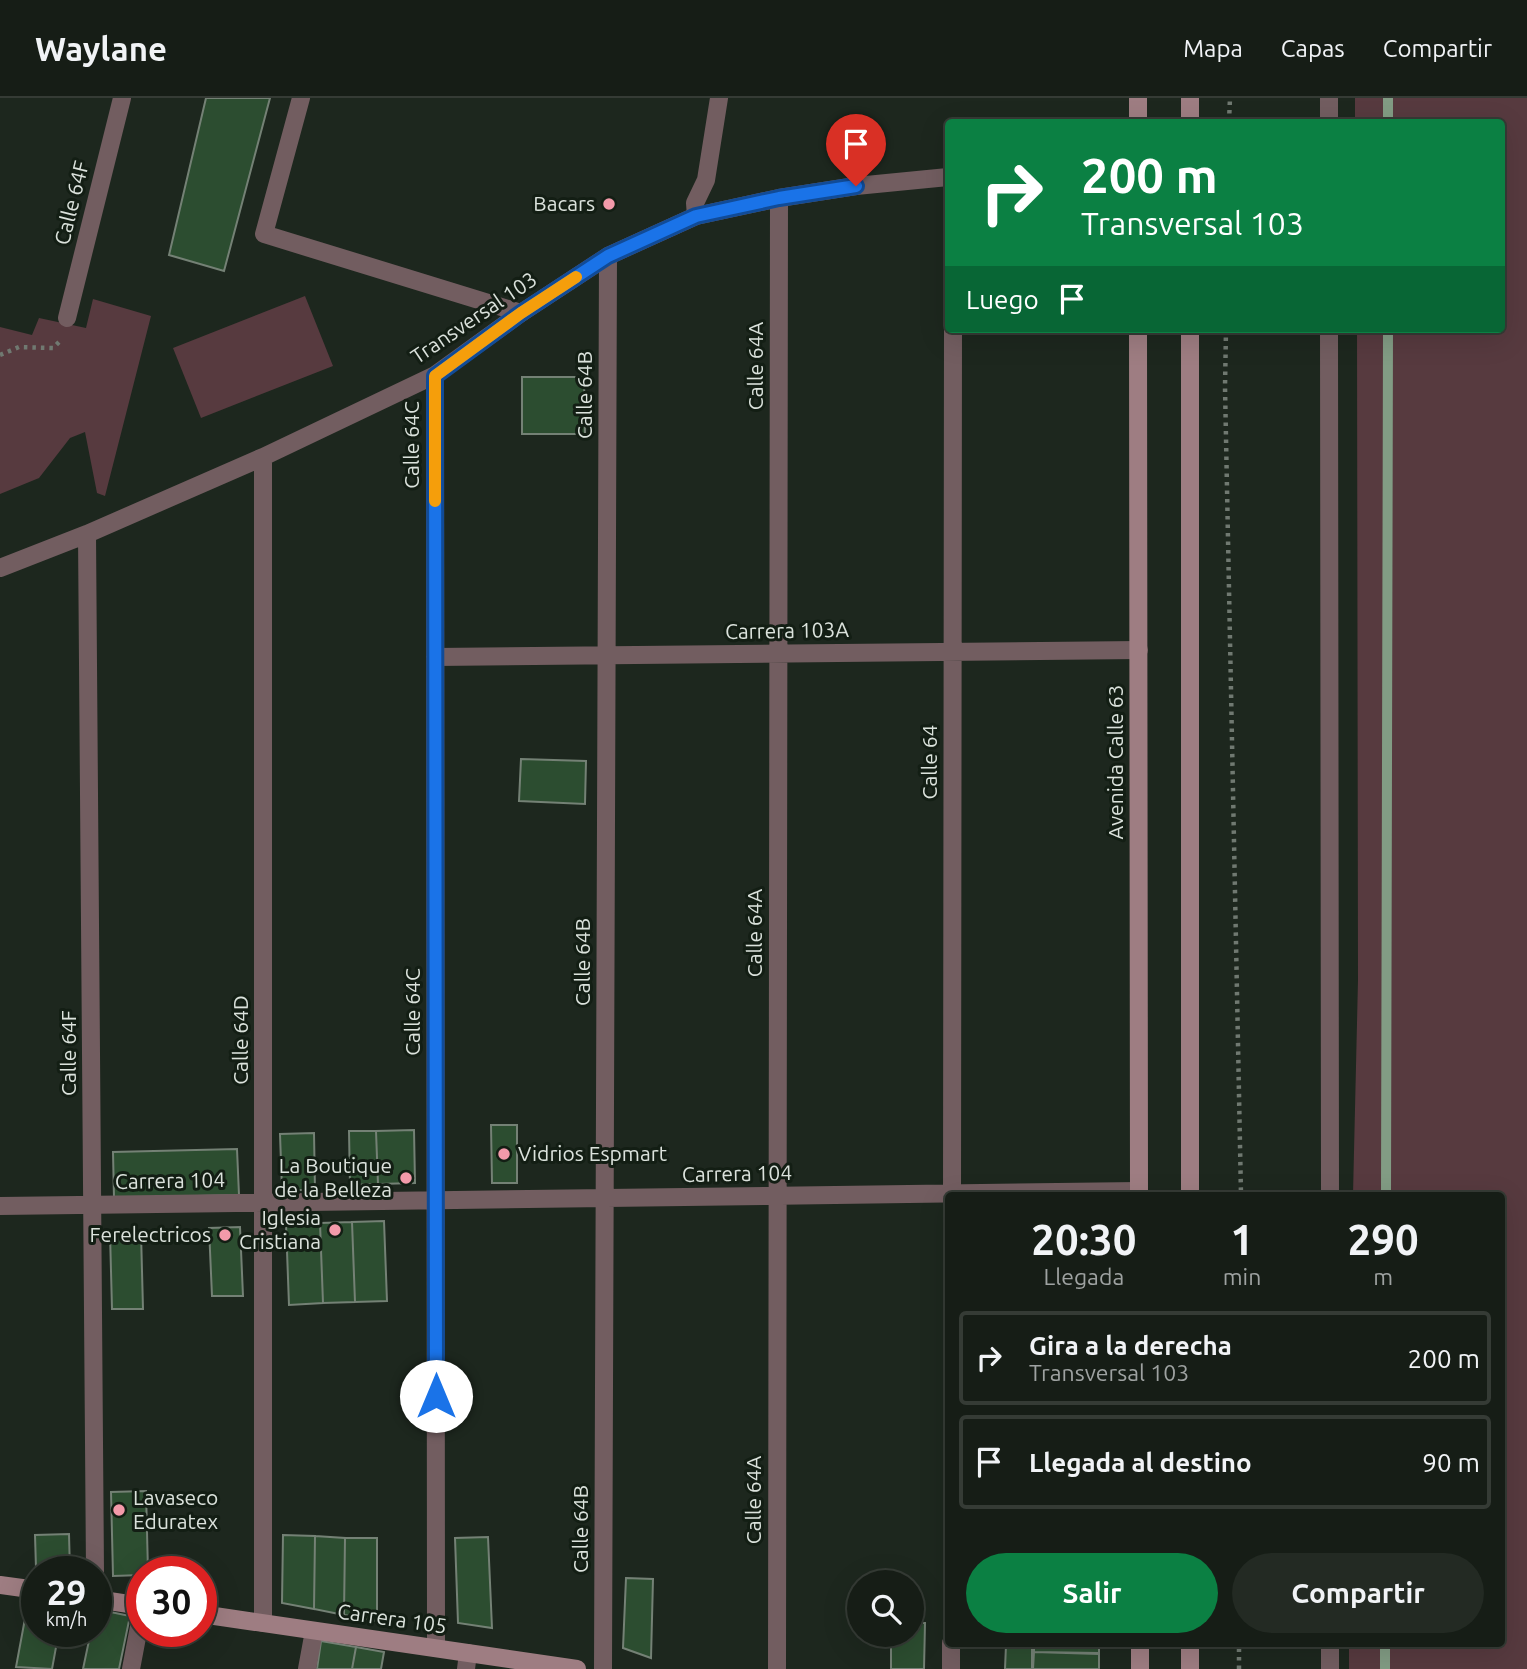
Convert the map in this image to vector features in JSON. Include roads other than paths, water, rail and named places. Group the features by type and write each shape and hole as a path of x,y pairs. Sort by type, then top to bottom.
{"main road":[{"path":"1138,98 1138,119"},
{"path":"1190,98 1190,119"},
{"name":"Avenida Calle 63","path":"1138,333 1139,1192"},
{"path":"1190,333 1190,1192"},
{"path":"0,1585 21,1588"},
{"name":"Carrera 105","path":"217,1616 436,1648 467,1661 577,1669"},
{"path":"1140,1647 1140,1669"},
{"path":"1190,1647 1190,1669"}],"street":[{"name":"Calle 64F","path":"67,318 122,98"},
{"path":"301,98 264,234 521,313"},
{"path":"696,216 695,203 706,180 719,98"},
{"path":"1329,98 1329,119"},
{"name":"Transversal 103","path":"0,568 87,534 263,457 435,376 521,313 608,256 696,216 779,198 856,186 945,177"},
{"name":"Calle 64A","path":"777,1669 779,198"},
{"name":"Calle 64B","path":"603,1669 608,256"},
{"name":"Calle 64","path":"952,1192 953,333"},
{"path":"1329,333 1330,1192"},
{"name":"Calle 64C","path":"435,376 436,1648"},
{"name":"Calle 64D","path":"263,457 263,1623"},
{"name":"Calle 64F","path":"87,534 95,1556"},
{"name":"Carrera 103A","path":"435,657 1139,650"},
{"name":"Carrera 104","path":"0,1206 945,1195"},
{"path":"307,1669 314,1631"},
{"path":"131,1669 135,1647"},
{"path":"951,1647 951,1669"},
{"path":"1330,1647 1330,1669"}],"waterway":[{"path":"1388,98 1388,119"},
{"path":"1386,1192 1388,333"},
{"path":"1385,1647 1385,1669"}],"place":[{"name":"Bacars","path":"609,204"},
{"name":"Vidrios Espmart","path":"504,1154"},
{"name":"La Boutique de la Belleza","path":"406,1178"},
{"name":"Iglesia Cristiana","path":"335,1230"},
{"name":"Ferelectricos","path":"225,1235"},
{"name":"Lavaseco Eduratex","path":"119,1510"}]}
